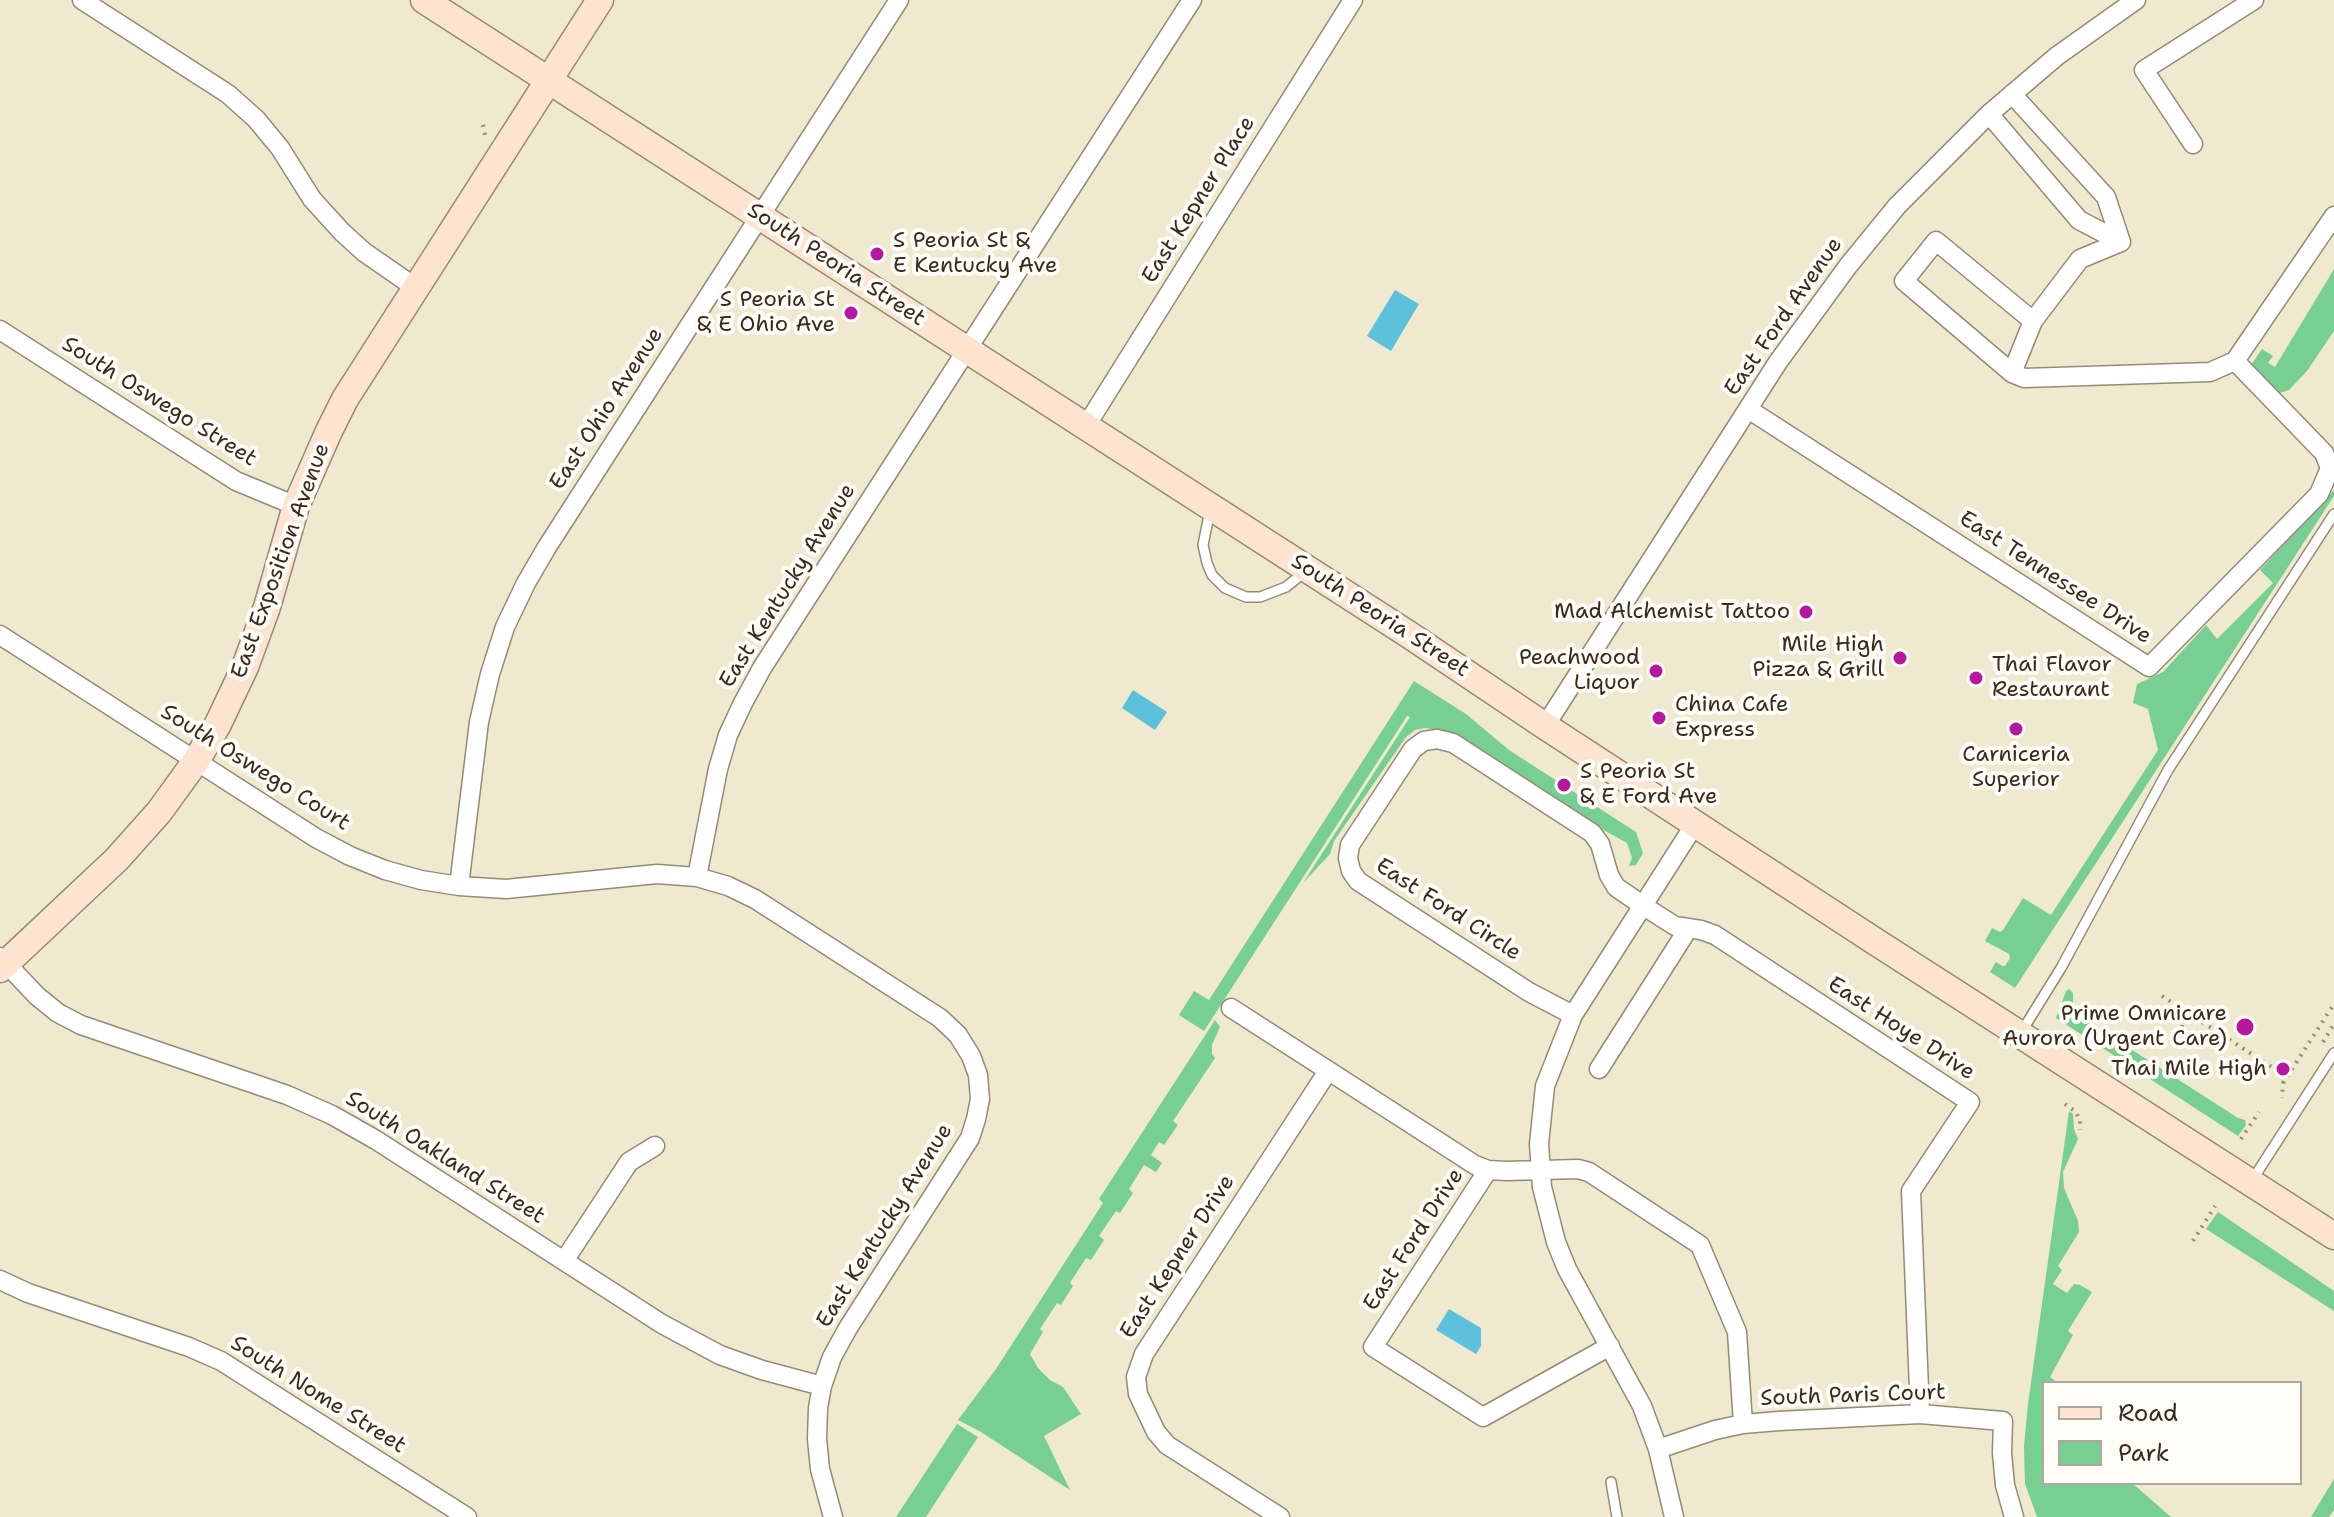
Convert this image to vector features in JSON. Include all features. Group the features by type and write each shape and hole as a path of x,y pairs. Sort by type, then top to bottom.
{"main road":[{"name":"South Peoria Street","path":"424,0 1308,569 1876,942 2334,1236"},
{"name":"East Exposition Avenue","path":"2,963 117,859 159,812 196,761 218,724 245,667 267,607 296,506 313,463 345,399 600,0"}],"street":[{"path":"82,0 228,94 256,119 280,148 312,199 342,232 364,252 416,288"},
{"name":"East Ohio Avenue","path":"459,886 479,722 505,627 526,583 899,0"},
{"name":"East Kentucky Avenue","path":"833,1517 820,1469 817,1439 822,1386 832,1357 848,1328 970,1138 980,1099 978,1075 958,1035 940,1018 755,899 728,886 697,877 718,769 728,735 762,668 1192,0"},
{"name":"East Kepner Place","path":"1086,426 1353,0"},
{"name":"East Ford Avenue","path":"1545,726 1748,409 1815,308 1848,266 1897,206 1989,114 2057,56 2136,0"},
{"path":"2193,144 2144,70 2254,0"},
{"path":"2012,94 2106,197 2121,242"},
{"path":"1989,114 2079,220 2121,242"},
{"path":"2033,321 1936,241 1904,281 2012,373 2024,378 2210,372 2235,361 2334,216"},
{"path":"2012,373 2033,321 2080,259 2121,242"},
{"name":"South Oswego Street","path":"0,330 236,481 296,506"},
{"name":"East Tennessee Drive","path":"1748,409 2149,667 2319,494 2330,468 2324,453 2235,361"},
{"name":"South Oswego Court","path":"0,635 316,838 385,870 459,886 506,889 657,874 697,877"},
{"name":"East Ford Circle","path":"1573,1015 1529,992 1358,881 1351,871 1348,858 1350,845 1413,749 1424,741 1448,740 1592,833 1600,844 1616,887 1642,905"},
{"path":"1674,1517 1658,1449 1642,1406 1567,1269 1547,1215 1540,1170 1540,1115 1545,1086 1573,1015 1695,824"},
{"name":"East Hoye Drive","path":"1642,905 1675,926 1715,935 1970,1102 1911,1191 1920,1414"},
{"path":"1599,1069 1688,929"},
{"name":"South Oakland Street","path":"2,963 58,1013 81,1025 287,1095 332,1115 376,1140 662,1324 701,1345 762,1370 822,1386"},
{"path":"1231,1008 1475,1165 1488,1170 1578,1169 1589,1172 1700,1245 1737,1332 1743,1424"},
{"name":"East Kepner Drive","path":"1280,1517 1167,1445 1156,1432 1138,1394 1136,1377 1144,1354 1328,1071"},
{"path":"564,1261 629,1162 655,1146"},
{"name":"East Ford Drive","path":"1488,1170 1373,1347 1483,1417 1610,1346"},
{"name":"South Nome Street","path":"0,1280 53,1303 189,1347 221,1361 467,1517"},
{"name":"South Paris Court","path":"1658,1449 1743,1424 1920,1414 2003,1421 2005,1485 2014,1517"}],"lane":[{"path":"1210,506 1203,545 1212,575 1225,588 1246,597 1260,597 1286,587 1308,569"},
{"path":"2020,1033 2061,968 2168,770 2334,514"},
{"path":"2251,1182 2334,1053"},
{"path":"1611,1482 1617,1517"}],"path":[{"path":"483,125 485,135"},
{"path":"2162,996 2284,1075 2282,1098"},
{"path":"2283,1083 2334,1004"},
{"path":"2182,1027 2183,1009"},
{"path":"2219,1033 2219,1047"},
{"path":"2065,1104 2076,1112 2080,1130"},
{"path":"2241,1139 2259,1112"},
{"path":"2193,1241 2215,1206"}],"green space":[{"path":"2334,269 2334,331 2307,371 2289,390 2280,393 2255,377 2249,368 2262,349 2273,356 2268,363 2275,367"},
{"path":"2334,490 2334,496 2015,988 1990,972 1996,962 2005,966 2010,958 2009,954 1985,941 1992,928 2000,932 2003,930 2023,898 2051,915 2158,750 2148,709 2133,703 2137,684 2163,672 2206,625 2217,639 2273,583 2260,570"},
{"path":"1414,681 1466,714 1509,750 1636,832 1643,853 1636,865 1629,866 1632,858 1627,843 1445,731 1425,728 1415,730 1406,737 1334,841 1330,854 1303,883 1410,717 1407,716 1204,1031 1179,1015 1194,991 1209,1000"},
{"path":"2069,989 2073,993 2073,1012 2245,1120 2246,1125 2238,1136 2056,1018"},
{"path":"1215,1020 1220,1027 1212,1045 1215,1058 1173,1121 1178,1125 1164,1145 1159,1142 1151,1155 1162,1163 1156,1172 1144,1165 1129,1189 1133,1193 1099,1236 1104,1240 1091,1260 1086,1258 1061,1305 1057,1303 1040,1329 1043,1332 1030,1354 1050,1380 1063,1387 1081,1414 1044,1436 1070,1490 958,1420 996,1369 1103,1203 1099,1199"},
{"path":"2069,1111 2073,1114 2078,1139 2063,1172 2064,1188 2078,1221 2079,1232 2058,1266 2062,1270 2053,1284 2067,1293 2074,1284 2092,1292 2068,1331 2073,1335 2050,1377 2055,1381 2042,1381 2042,1485 2134,1485 2171,1517 2037,1517 2025,1484 2024,1446"},
{"path":"2218,1212 2334,1291 2334,1311 2206,1229"},
{"path":"957,1424 978,1437 926,1517 896,1517"},
{"path":"2334,1479 2334,1510 2329,1517 2311,1517"}],"water":[{"path":"1395,290 1419,304 1391,351 1367,336"},
{"path":"1133,690 1167,712 1155,730 1122,708"},
{"path":"1449,1309 1481,1328 1481,1346 1476,1354 1436,1330"}],"place":[{"name":"S Peoria St & E Kentucky Ave","path":"877,254"},
{"name":"S Peoria St & E Ohio Ave","path":"851,313"},
{"name":"Mad Alchemist Tattoo","path":"1806,612"},
{"name":"Mile High Pizza & Grill","path":"1900,658"},
{"name":"Peachwood Liquor","path":"1656,671"},
{"name":"Thai Flavor Restaurant","path":"1976,678"},
{"name":"China Cafe Express","path":"1659,718"},
{"name":"Carniceria Superior","path":"2016,729"},
{"name":"S Peoria St & E Ford Ave","path":"1564,785"},
{"name":"Prime Omnicare Aurora (Urgent Care)","path":"2245,1027"},
{"name":"Thai Mile High","path":"2283,1069"}]}
